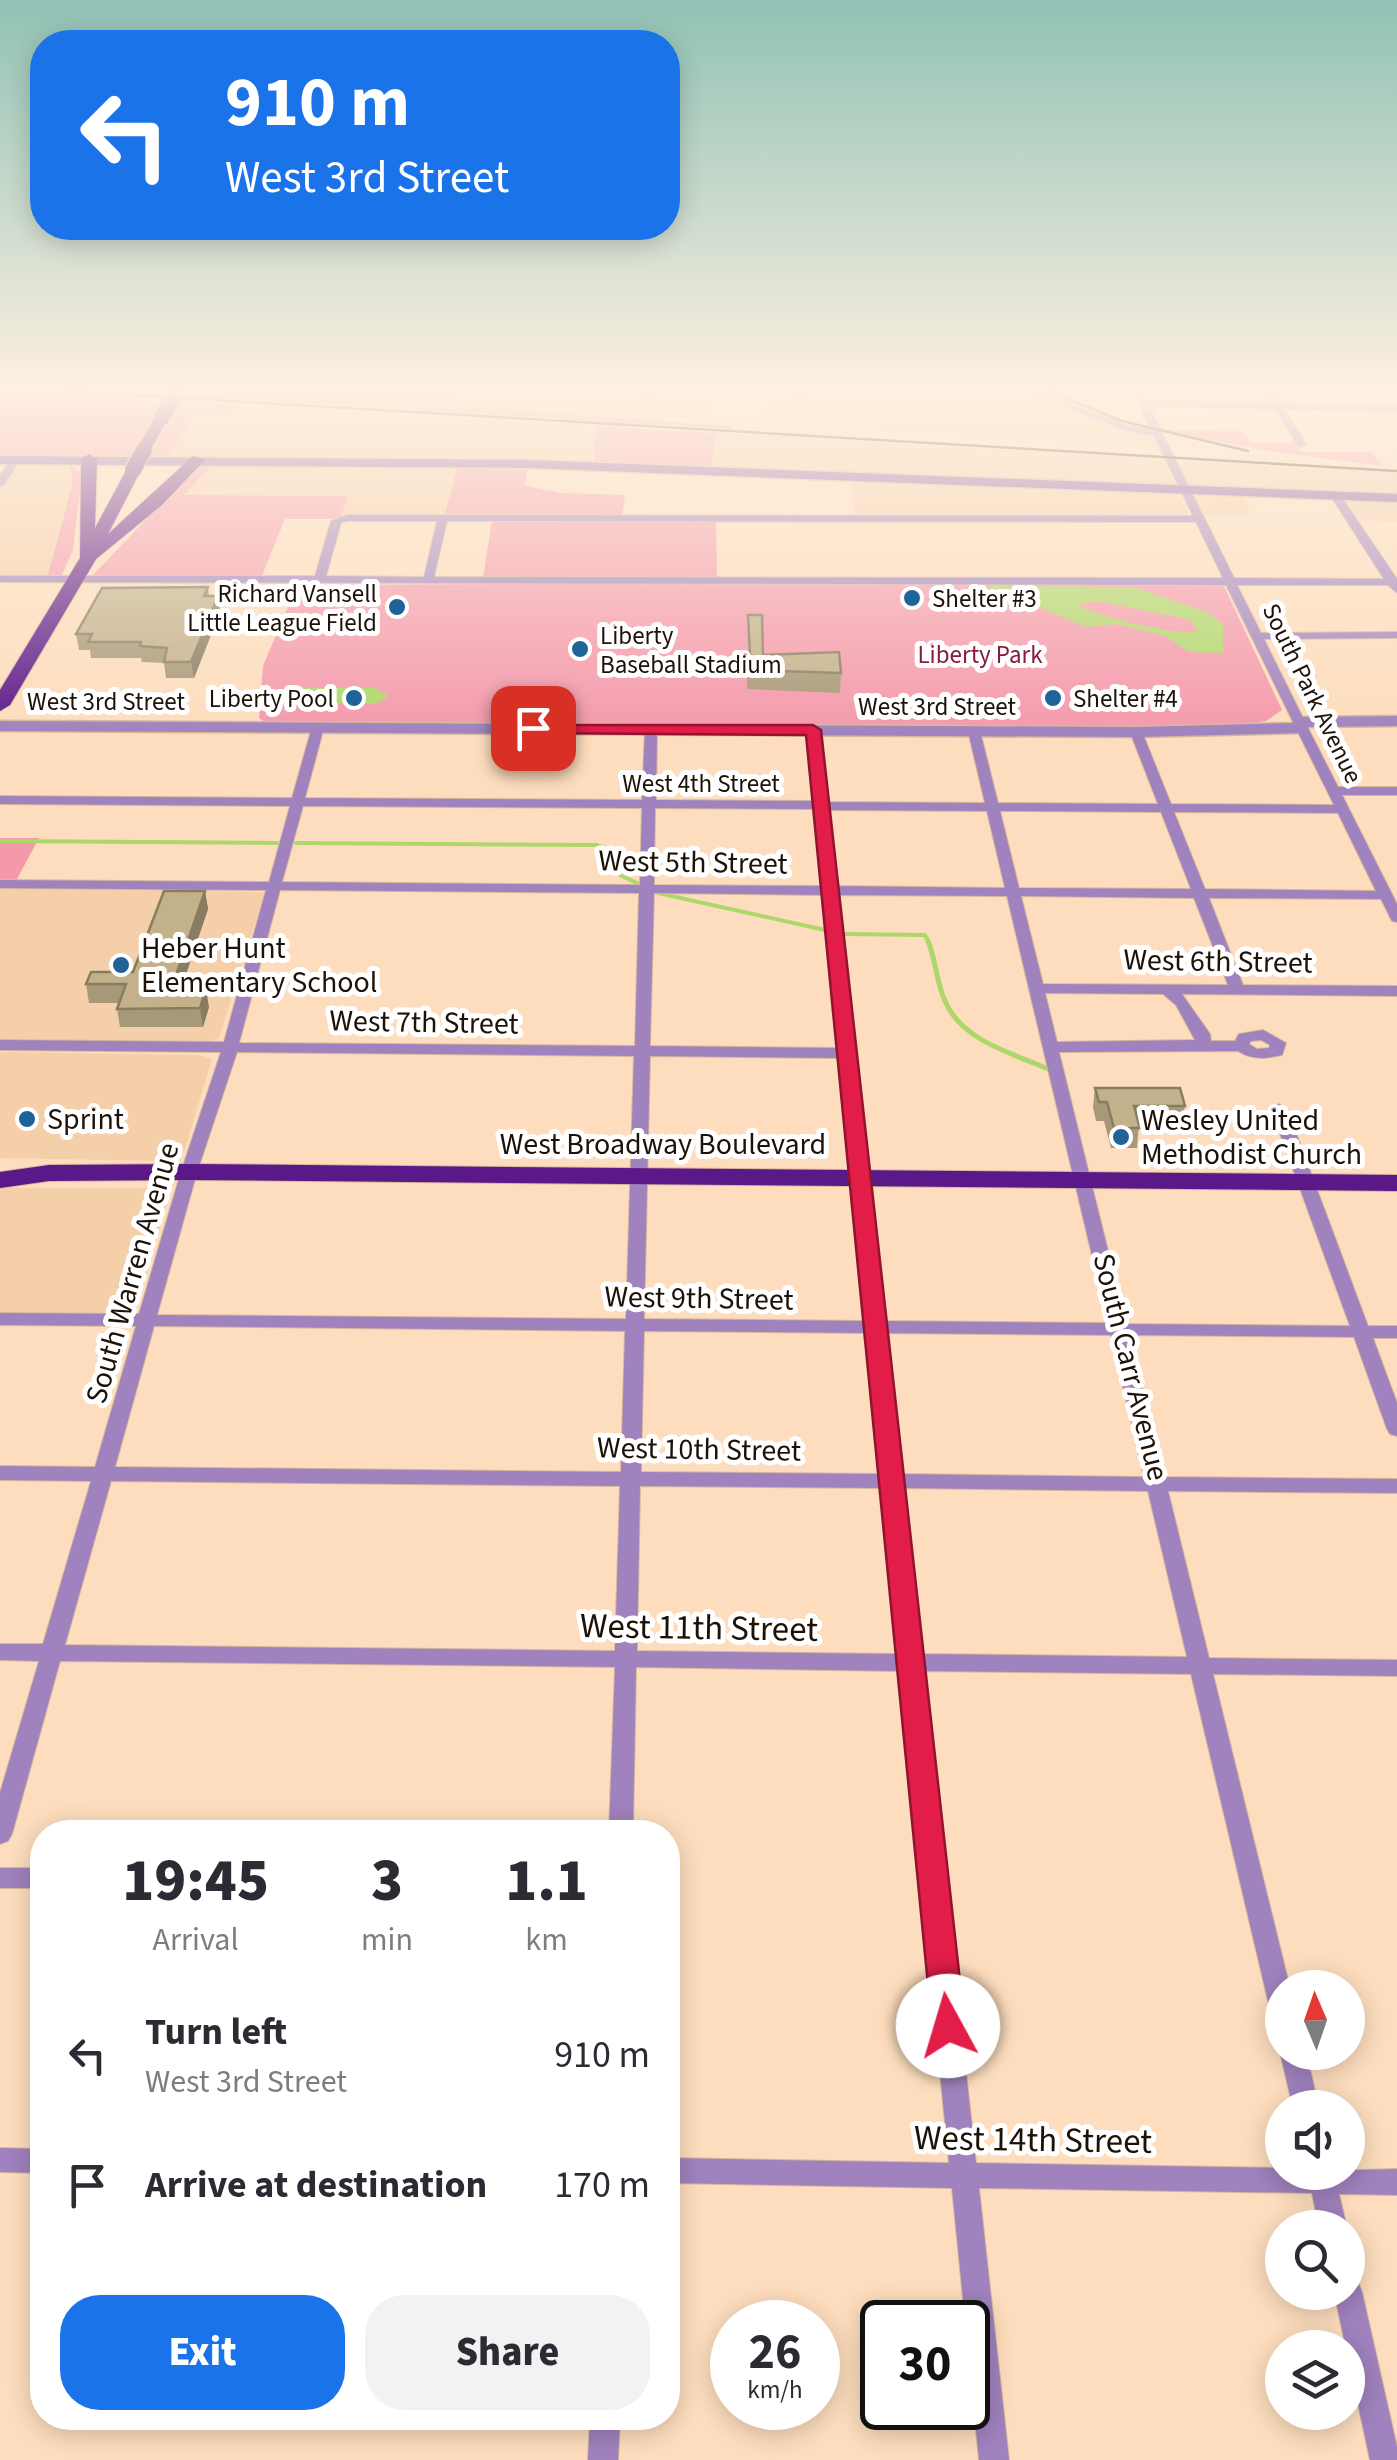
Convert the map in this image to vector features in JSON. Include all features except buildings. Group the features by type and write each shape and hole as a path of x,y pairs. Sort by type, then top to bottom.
{"highway":[{"path":"86,562 88,506"},
{"path":"0,706 78,580 115,506"},
{"path":"86,562 152,506"},
{"name":"West Broadway Boulevard","path":"0,1163 25,1164 49,1172"},
{"name":"West Broadway Boulevard","path":"0,1180 19,1180 49,1172 188,1172 1397,1182"}],"street":[{"name":"South Park Avenue","path":"1192,506 1397,918"},
{"path":"1342,506 1395,585"},
{"path":"318,581 337,520 347,518 1199,519"},
{"path":"428,581 443,518"},
{"path":"0,580 1395,585"},
{"path":"1256,636 1397,636"},
{"name":"West 3rd Street","path":"0,713 159,714 212,727"},
{"name":"West 3rd Street","path":"0,726 1136,732 1397,722"},
{"name":"South Warren Avenue","path":"0,1834 188,1172 230,1048 318,727"},
{"path":"621,1820 651,729"},
{"path":"813,730 994,2460"},
{"name":"South Carr Avenue","path":"974,731 1274,1970"},
{"path":"1136,732 1237,988"},
{"path":"1334,791 1397,792"},
{"name":"West 4th Street","path":"0,800 1343,809"},
{"name":"West 5th Street","path":"0,884 1386,895"},
{"name":"West 6th Street","path":"1039,988 1397,992"},
{"path":"1165,988 1186,1004 1202,1034 1203,1042 1191,1048"},
{"path":"1186,1004 1200,988"},
{"path":"1166,1048 1196,1028"},
{"name":"West 7th Street","path":"0,1045 848,1053"},
{"path":"1053,1047 1241,1046"},
{"path":"1279,1109 1397,1429"},
{"name":"West 9th Street","path":"0,1319 1397,1332"},
{"name":"West 10th Street","path":"0,1473 1397,1486"},
{"name":"West 11th Street","path":"0,1652 1397,1668"},
{"path":"0,1878 30,1878"},
{"path":"0,2160 30,2161"},
{"name":"West 14th Street","path":"680,2171 1265,2177"},
{"name":"West 14th Street","path":"1365,2180 1397,2182"},
{"path":"1352,2310 1386,2460"},
{"path":"604,2430 604,2460"}],"shaded area":[{"path":"0,506 67,506 47,578 0,578"},
{"path":"344,506 447,506 444,517 341,515"},
{"path":"853,506 1184,506 1191,518 855,517"},
{"path":"1197,506 1248,506 1250,516 1202,516"},
{"path":"1349,506 1397,506 1397,522 1358,520"},
{"path":"992,586 1134,587 1209,613 1223,624 1223,653 1189,652 1165,636 1116,624 1086,627 1036,606 1010,606 975,595","holes":["1097,601 1191,620 1197,631 1174,631 1119,620 1079,605"]},
{"name":"Liberty Pool","path":"302,688 375,688 389,696 376,704 306,703 318,701 320,695 300,694"},
{"name":"Heber Hunt Elementary School","path":"0,888 265,892 219,1038 210,1042 0,1039"},
{"path":"0,1052 200,1055 212,1059 184,1152 178,1158 0,1158"},
{"path":"0,1188 159,1188 166,1192 168,1200 136,1310 120,1315 0,1314"}],"green space":[{"path":"67,506 78,506 73,550 61,577 47,578"},
{"path":"159,506 345,506 340,519 285,519 261,578 91,577"},
{"path":"447,506 624,506 622,517 444,517"},
{"path":"492,520 716,520 717,579 483,578"},
{"name":"Liberty Park","path":"1223,584 1282,710 1266,721 1223,728 332,723 265,722 259,718 263,666 297,585"},
{"path":"0,838 39,838 16,881 0,881"}],"waterway":[{"path":"0,841 277,843"},
{"path":"296,843 596,845 605,848 620,875 639,884"},
{"path":"658,893 825,930"},
{"path":"845,934 925,935 928,941"},
{"path":"928,941 945,1001 963,1026 989,1044 1048,1069"}],"place":[{"name":"Shelter #3","path":"912,598"},
{"name":"Richard Vansell Little League Field","path":"397,607"},
{"name":"Liberty Baseball Stadium","path":"580,649"},
{"name":"Liberty Pool","path":"354,698"},
{"name":"Shelter #4","path":"1053,698"},
{"name":"Heber Hunt Elementary School","path":"121,965"},
{"name":"Sprint","path":"27,1119"},
{"name":"Wesley United Methodist Church","path":"1121,1137"}],"route":[{"path":"533,728 813,730 948,2026"}]}
